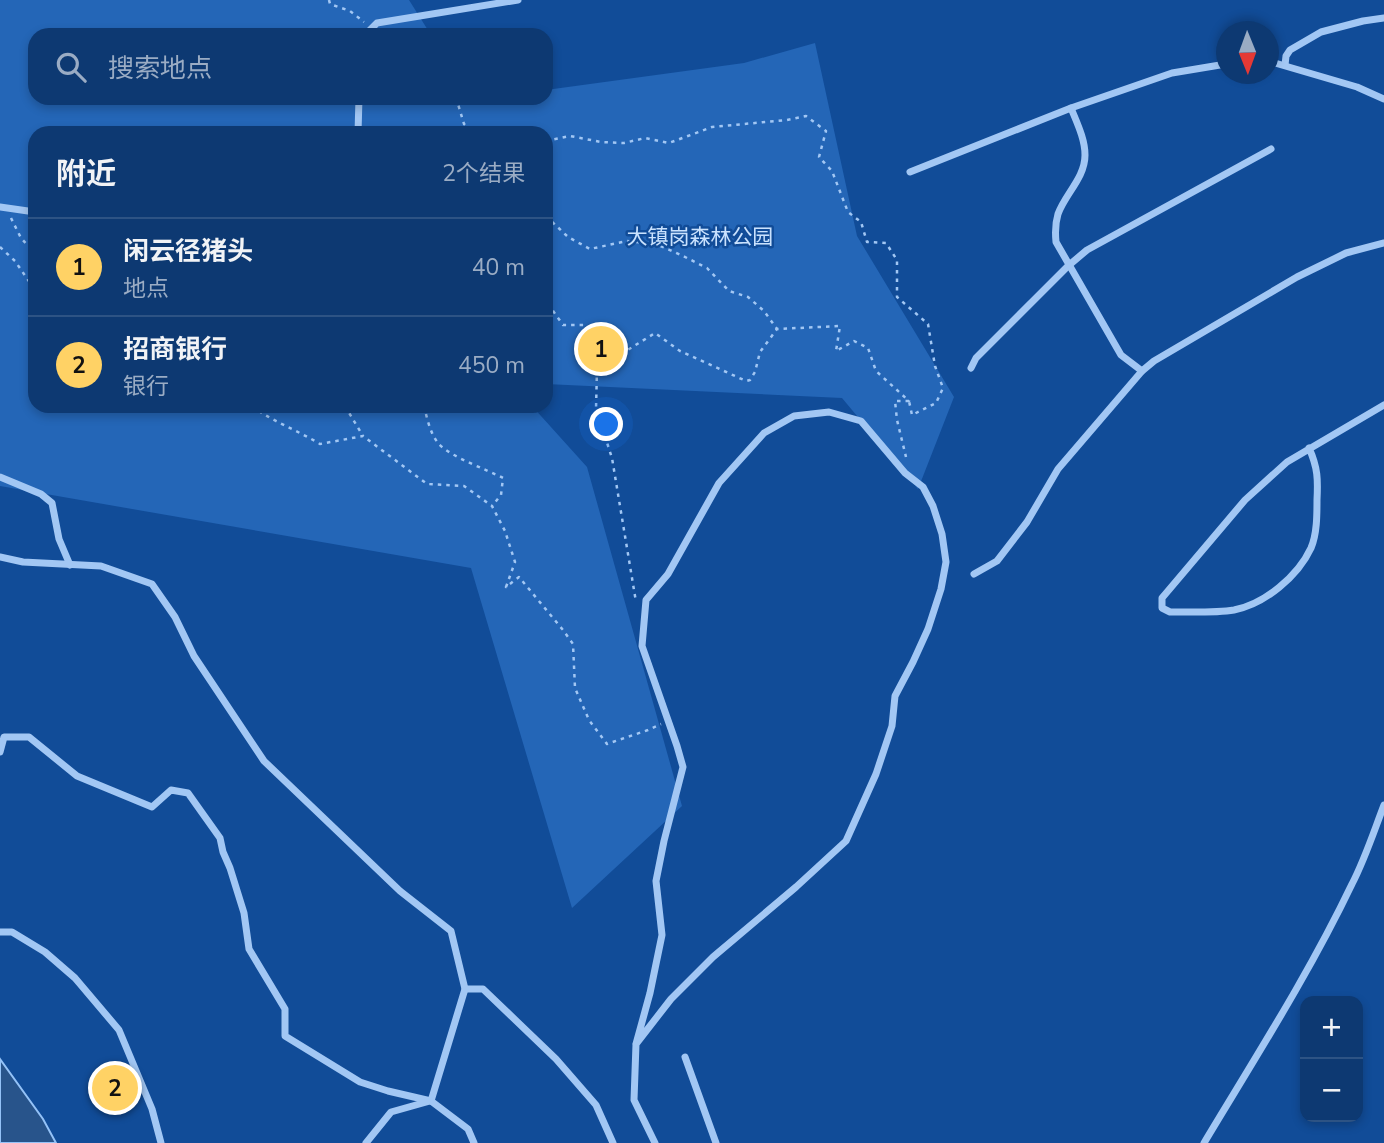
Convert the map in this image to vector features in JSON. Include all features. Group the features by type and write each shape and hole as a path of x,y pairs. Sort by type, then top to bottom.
{"street":[{"path":"371,28 377,23 518,0"},
{"path":"1284,65 1290,50 1321,32 1384,18"},
{"path":"1279,63 1357,87 1384,99"},
{"path":"910,172 1071,108 1172,73 1216,66"},
{"path":"358,126 359,105"},
{"path":"1071,108 1084,144 1085,158 1081,174 1058,213 1056,242 1121,355 1142,371"},
{"path":"971,368 976,358 1087,250 1271,149"},
{"path":"3,208 28,211"},
{"path":"974,574 998,561 1027,522 1058,469 1142,371 1154,361 1297,277 1346,253 1384,243"},
{"path":"1309,448 1318,476 1317,520 1312,546 1298,570 1280,587 1264,597 1234,610 1170,612 1162,608 1162,598 1245,500 1287,462 1309,448 1384,405"},
{"path":"636,1044 671,999 713,957 796,887 845,841 876,774 892,726 895,696 928,629 941,589 946,562 942,534 933,506 923,487 905,473 860,421 829,412 794,416 764,433 719,483 668,574 646,600 642,646 682,767 656,881 662,935 636,1044 634,1100 654,1143"},
{"path":"0,477 41,494 52,503 59,539 70,565"},
{"path":"0,557 23,562 101,566 152,584 175,617 194,656 264,761 400,891 451,931 465,989 431,1101"},
{"path":"0,752 4,737 29,737 77,776 152,807 171,790 188,793 219,838 244,913 249,949 285,1009 285,1035 360,1082 431,1101 468,1129 474,1143"},
{"path":"1204,1143 1279,1019 1354,882 1384,805"},
{"path":"0,932 12,932 45,953 75,978 119,1030 152,1109 161,1143"},
{"path":"465,989 483,989 556,1059 596,1105 613,1143"},
{"path":"685,1057 716,1143"},
{"path":"366,1143 391,1112 431,1101"}],"path":[{"path":"329,0 330,4 350,11 371,28"},
{"path":"458,105 466,126"},
{"path":"553,139 569,136 624,143 645,138 669,143 712,127 806,116 826,131 819,157 832,172 848,212 861,222 867,243 886,243 897,260 897,297 928,324 935,366 943,388 936,403 912,415 909,401 876,370 868,348 854,341 836,351 840,326 777,329"},
{"path":"3,208 20,238 28,246"},
{"path":"553,223 568,237 590,248 627,241 656,244 681,255 707,268 729,290 748,297 764,311 777,329"},
{"path":"0,247 15,261 28,280"},
{"path":"553,311 563,325 586,325 587,364 597,369"},
{"path":"597,369 655,333 680,351 750,380 760,352 777,329"},
{"path":"597,369 596,409 612,458 636,609"},
{"path":"905,473 906,453 897,421 895,401 909,401"},
{"path":"262,413 320,444 363,436"},
{"path":"349,413 363,436 427,484 464,486 492,506 505,531 515,562 506,587 519,577 573,644 575,688 589,720 607,744 667,721"},
{"path":"426,413 436,441 447,451 503,478 501,495 492,506"}],"green space":[{"name":"大镇岗森林公园","path":"0,0 409,0 427,28 28,28 28,105 553,105 553,89 744,63 815,43 857,236 954,397 918,489 842,398 553,384 553,126 28,126 28,413 538,413 587,467 682,806 572,908 471,568 0,486"}],"shaded area":[{"path":"0,1059 43,1119 56,1143 0,1143"}],"place":[{"name":"闲云径猪头","path":"601,349"},
{"name":"招商银行","path":"115,1088"}]}
